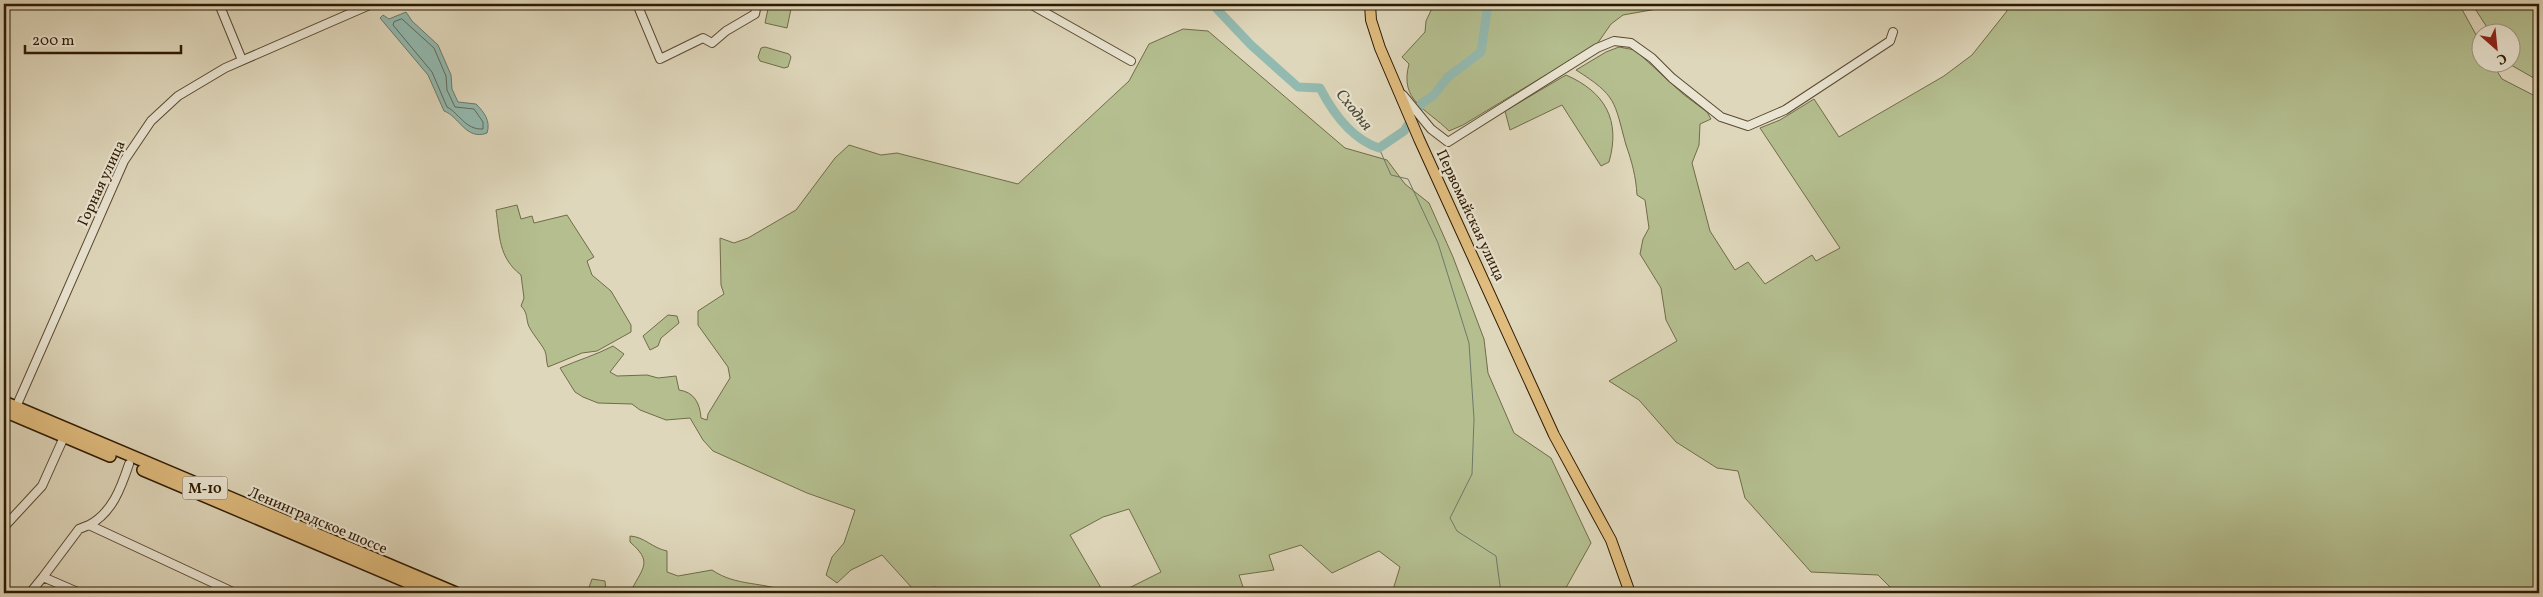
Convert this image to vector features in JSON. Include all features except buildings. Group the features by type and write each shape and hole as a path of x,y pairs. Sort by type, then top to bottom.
{"highway":[{"name":"Ленинградское шоссе","path":"4,402 456,593"},
{"name":"Ленинградское шоссе","path":"4,411 433,593"}],"main road":[{"name":"Первомайская улица","path":"1370,4 1374,32 1397,88 1408,106 1419,139 1554,435 1606,530 1623,569 1630,593"}],"street":[{"path":"219,4 242,60"},
{"name":"Горная улица","path":"16,408 133,144 151,121 178,96 195,84 242,60 372,4"},
{"path":"637,4 660,59 703,38 712,43 726,31 755,14 757,4"},
{"path":"1030,4 1131,61"},
{"path":"1408,106 1431,129 1448,142 1597,48 1614,41 1623,41 1652,58 1672,78 1721,117 1748,126 1785,110 1824,86 1890,41 1893,32"},
{"path":"4,527 42,486 64,437"},
{"path":"30,593 79,529 105,515 123,481 129,464"},
{"path":"89,525 235,593"},
{"path":"43,577 80,593"}],"green space":[{"path":"769,4 792,4 787,28 765,23"},
{"path":"1434,4 1685,4 1623,15 1611,24 1597,44 1463,125 1449,131 1411,96 1407,77 1409,64 1402,57 1425,32 1426,21"},
{"path":"2002,4 2459,4 2470,24 2470,72 2498,72 2502,79 2539,98 2539,593 1896,593 1878,575 1811,572 1745,498 1738,471 1717,468 1676,442 1639,400 1609,381 1677,341 1666,320 1661,288 1640,254 1643,239 1649,228 1645,200 1637,195 1636,182 1616,109 1607,94 1599,86 1576,70 1606,52 1619,47 1635,50 1683,94 1707,112 1711,119 1700,124 1699,145 1692,163 1710,231 1735,270 1748,262 1765,284 1812,255 1816,261 1840,248 1760,128 1780,120 1814,99 1839,137 1944,76 1972,55 2007,11"},
{"path":"2472,4 2539,4 2539,81 2520,70 2520,22 2484,22"},
{"path":"1183,29 1208,31 1345,148 1387,160 1405,184 1429,203 1453,257 1484,339 1488,373 1514,433 1551,458 1591,543 1563,593 1392,593 1400,567 1379,551 1332,573 1301,545 1269,555 1274,570 1239,575 1245,593 1119,593 1161,572 1129,509 1103,517 1070,535 1104,593 945,593 936,587 913,589 882,555 851,570 837,583 826,575 832,557 844,543 855,510 807,493 713,451 703,440 690,418 666,420 640,410 632,404 598,403 583,397 575,392 560,368 613,346 624,354 610,372 617,376 647,375 658,378 676,376 679,390 689,393 695,399 698,403 701,418 707,420 708,414 730,378 728,367 698,325 698,311 724,294 721,285 720,238 734,243 748,238 796,210 835,158 849,145 881,155 897,153 1018,184 1129,81 1149,44"},
{"path":"765,47 789,54 791,57 788,67 784,68 760,61 758,57 761,48"},
{"path":"1566,75 1591,90 1607,109 1613,133 1612,147 1609,162 1601,166 1562,105 1510,130 1505,111"},
{"path":"517,205 521,219 532,216 534,223 567,215 594,257 587,261 592,275 611,291 631,325 631,332 597,351 582,353 548,367 545,351 529,327 525,312 521,306 524,298 521,275 508,261 501,246 496,210"},
{"path":"668,315 677,316 679,323 661,338 658,346 650,350 643,336"},
{"path":"630,536 640,538 657,548 667,551 667,572 678,576 712,570 741,582 780,589 790,593 706,589 690,593 678,593 674,590 663,593 587,593 592,579 605,581 606,591 632,589 642,570 644,560 630,542"}],"water":[{"path":"406,12 412,21 438,45 451,75 452,89 458,102 476,104 487,121 487,133 480,135 468,131 444,111 428,75 380,18 383,15 389,19"}],"waterway":[{"name":"Сходня","path":"1214,4 1251,45 1298,87 1320,88 1337,116 1351,132 1379,148 1404,131 1422,103 1433,96 1448,77 1481,52 1488,4"},
{"path":"1379,148 1391,175 1408,179 1438,243 1469,343 1474,419 1472,474 1450,518 1457,531 1496,556 1501,593"}]}
